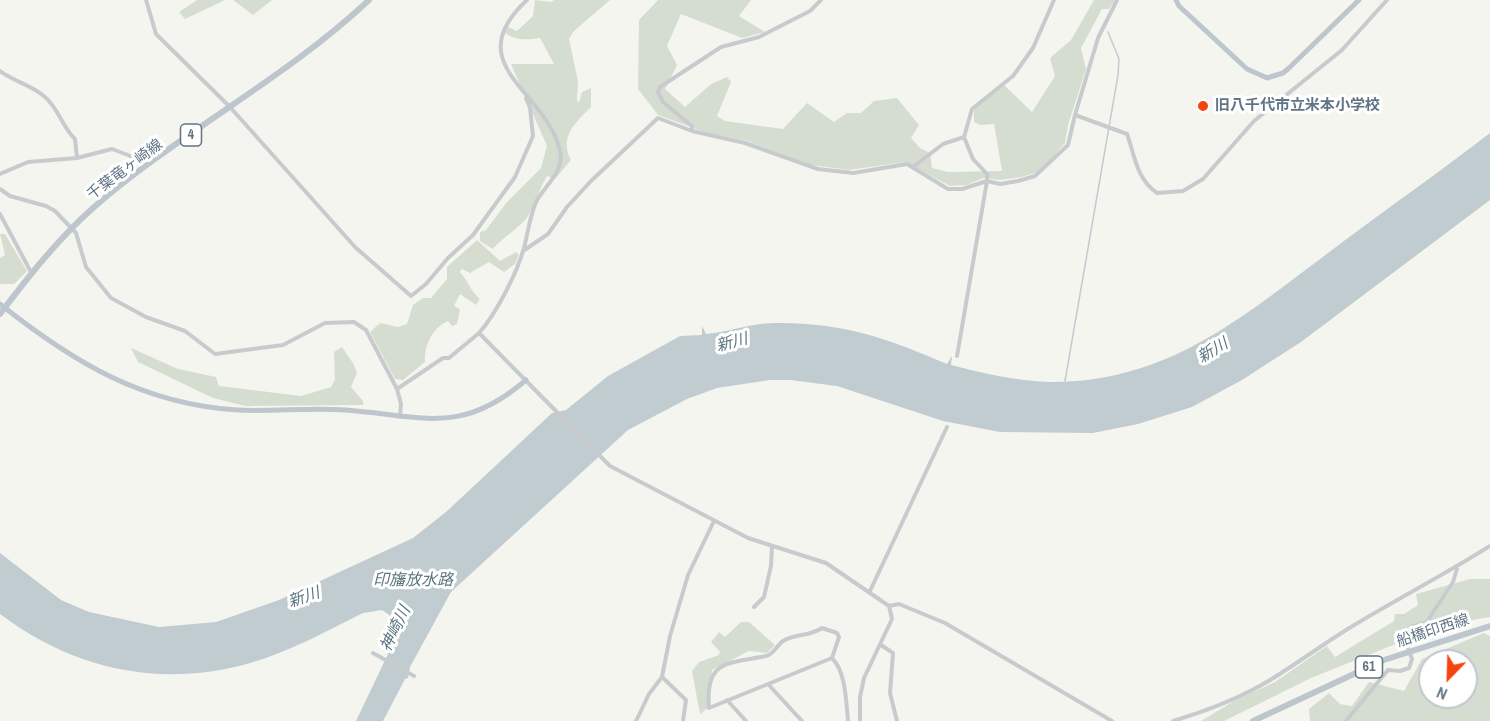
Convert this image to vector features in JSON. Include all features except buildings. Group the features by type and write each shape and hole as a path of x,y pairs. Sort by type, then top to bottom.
{"main road":[{"name":"千葉竜ヶ崎線","path":"2,309 92,209 322,41 369,0"},
{"name":"船橋印西線","path":"1252,721 1337,680 1409,651 1490,626"}],"street":[{"path":"146,0 156,34 230,107 355,247 411,296 426,284 448,258 473,235 515,177 533,136 530,108 523,92"},
{"path":"397,389 443,358 449,358 479,333 499,302 523,251 537,201 554,177 561,160 552,126 523,92 503,62 500,49 503,29 527,0"},
{"path":"692,131 692,126 663,102 658,92 660,87 721,47 759,37 810,11 821,0"},
{"path":"957,356 987,181 987,174 973,159 964,138 972,109 1013,76 1033,48 1054,0"},
{"path":"523,251 548,234 567,207 591,181 654,121 663,119 692,131 746,143 799,164 826,171 853,174 907,164 948,189 962,189 987,181 1000,184 1035,176 1068,145 1098,38 1117,0"},
{"path":"1176,0 1179,6 1248,69 1267,78 1289,68 1359,0"},
{"path":"1075,115 1127,134 1135,164 1149,187 1157,193 1182,190 1209,173 1263,113 1342,50 1387,0"},
{"path":"0,71 34,88 55,106 65,129 75,139 77,158"},
{"path":"913,167 943,144 964,138"},
{"path":"0,174 28,162 77,158 116,149 151,164"},
{"path":"0,189 10,196 46,206 72,229 81,244 86,267 111,298 138,314 185,331 215,354 283,345 325,322 354,322 366,330 397,389 401,404 400,418"},
{"path":"0,214 32,274"},
{"path":"2,309 80,362 111,379 157,396 207,407 236,410 346,410 435,421 465,415 495,402 526,380"},
{"path":"479,333 552,405 604,461 748,538 826,563 889,606 892,619 864,678 860,697 860,721"},
{"path":"870,591 946,427"},
{"path":"636,721 649,694 662,677 670,636 688,575 714,521"},
{"path":"754,607 764,597 771,566 772,546"},
{"path":"1173,721 1211,708 1256,688 1397,599 1458,568 1490,546"},
{"path":"1346,721 1388,670 1400,671 1409,668 1412,659 1404,635 1413,626 1426,623 1453,582 1458,568"},
{"path":"889,606 898,604 945,623 1112,721"},
{"path":"826,628 839,637 832,658 727,700 709,708 712,673 742,658 769,655 788,639 812,635 826,628"},
{"path":"880,645 892,653 890,693 897,721"},
{"path":"373,653 380,659 414,676"},
{"path":"832,658 843,676 842,689 848,721"},
{"path":"662,677 686,700 683,721"},
{"path":"768,684 802,721"},
{"path":"727,700 746,721"}],"shaded area":[{"path":"197,0 225,0 185,19 179,12"},
{"path":"233,0 272,0 253,15"},
{"path":"535,0 551,2 554,0 610,0 574,31 569,39 578,81 577,101 579,102 582,92 591,88 591,107 574,125 568,137 568,152 571,160 555,179 547,176 528,216 493,249 480,241 480,232 486,230 507,202 541,168 547,146 511,64 554,64 540,38 521,39 504,32 506,26 517,31 533,16"},
{"path":"658,0 751,0 739,16 765,32 742,38 681,14 667,46 677,65 665,89 685,107 711,84 727,77 731,82 717,116 725,121 783,129 807,103 834,122 847,113 861,113 874,101 897,98 919,125 911,138 920,148 930,153 932,168 948,172 1002,171 994,124 980,125 974,122 974,109 1004,85 1032,112 1055,76 1050,58 1071,40 1094,0 1115,0 1109,9 1102,9 1081,48 1086,69 1068,125 1065,143 1051,159 1035,173 1021,177 1000,180 984,178 966,185 950,186 906,162 849,170 811,165 747,141 704,132 658,115 638,89 639,20"},
{"path":"0,234 5,234 27,271 14,284 0,284 0,258 5,255"},
{"path":"477,240 500,261 516,252 519,255 515,264 504,272 489,262 470,273 462,269 460,272 480,299 476,305 460,294 454,306 460,309 457,324 452,326 448,321 442,324 430,338 425,362 403,380 395,379 370,332 380,323 398,327 407,324 413,305 423,298 431,298 447,279 447,267"},
{"path":"342,347 357,373 351,387 363,401 363,405 245,406 213,398 138,362 131,348 178,369 216,377 219,386 301,396 331,387 335,379 334,352"},
{"path":"1470,579 1490,579 1490,617 1443,625 1311,678 1224,721 1201,721 1234,701 1275,682 1327,646 1335,657 1394,621 1395,614 1404,614 1418,605 1416,594"},
{"path":"741,622 749,622 775,645 767,653 749,651 712,670 708,708 700,714 692,671 699,662 719,655 720,652 711,642 719,632 725,637"},
{"path":"1484,633 1490,636 1490,721 1310,721 1309,709 1329,693 1340,704 1352,706 1369,682 1404,691 1418,666 1418,709 1478,709 1478,649 1446,649"}],"water":[{"name":"印旛放水路","path":"1490,133 1490,200 1301,342 1242,380 1192,407 1138,424 1093,433 1000,432 943,421 837,386 770,380 717,388 687,399 628,430 451,592 410,667 408,678 405,679 383,721 356,721 399,631 398,621 382,610 363,613 308,641 250,663 216,671 183,674 119,669 87,661 57,649 0,614 0,553 61,600 89,612 159,627 216,622 279,600 413,538 446,512 552,413 566,410 608,376 680,336 702,335 702,326 706,334 757,324 821,325 884,339 947,364 952,356 951,365 1024,380 1049,382 1091,379 1130,372 1199,343 1232,323"}],"waterway":[{"path":"1065,381 1118,75 1119,59 1108,32"}],"place":[{"name":"旧八千代市立米本小学校","path":"1203,106"}],"water label":[{"name":"新川","path":"732,343"},
{"name":"新川","path":"1213,351"},
{"name":"新川","path":"304,598"},
{"name":"神崎川","path":"396,629"}]}
